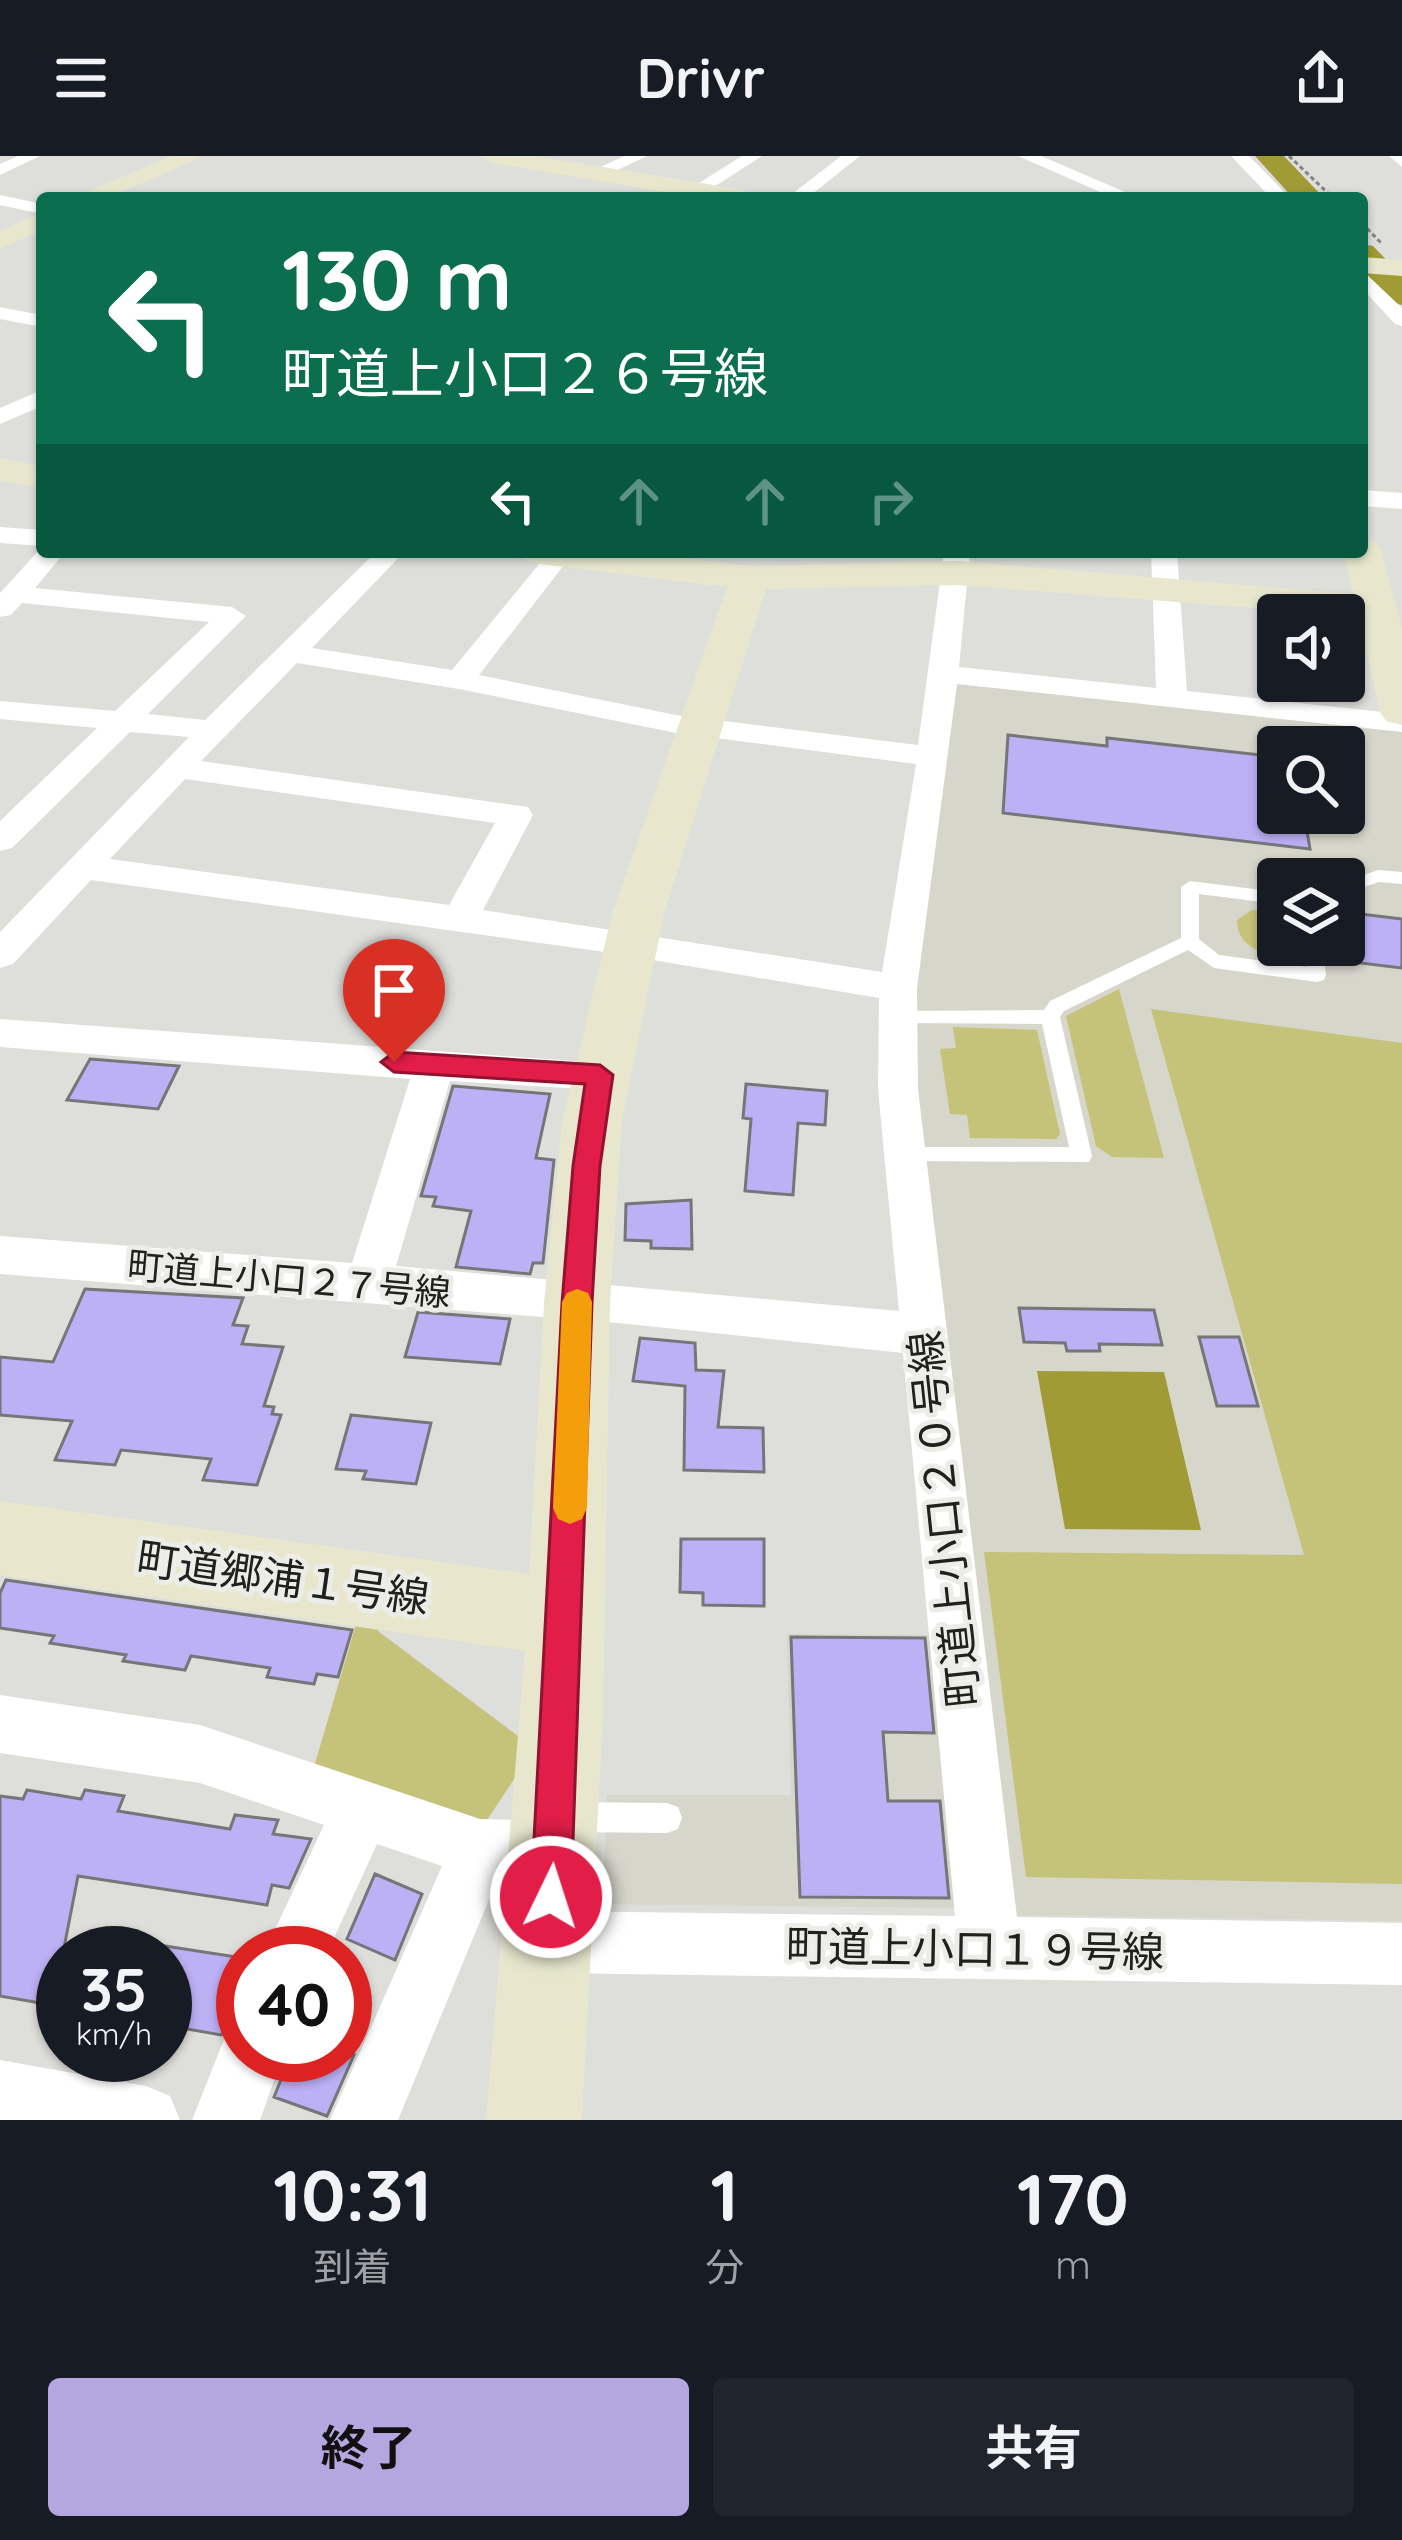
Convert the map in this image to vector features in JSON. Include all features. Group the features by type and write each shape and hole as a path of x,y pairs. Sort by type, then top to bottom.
{"street":[{"path":"0,170 32,156"},
{"path":"101,192 192,156"},
{"path":"491,156 709,192"},
{"path":"597,173 639,156"},
{"path":"697,190 754,156"},
{"path":"804,192 852,156"},
{"path":"1026,156 1115,192"},
{"path":"1239,156 1275,192"},
{"path":"0,200 36,208"},
{"path":"0,241 36,223"},
{"path":"1368,265 1399,268"},
{"path":"1368,283 1402,320"},
{"path":"1,314 36,320"},
{"path":"0,417 36,400"},
{"path":"1,471 36,476"},
{"path":"1368,498 1402,501"},
{"path":"0,535 36,538"},
{"path":"8,602 47,558"},
{"path":"0,955 213,730 386,558"},
{"path":"459,680 559,558"},
{"path":"593,558 750,578 957,563 1165,570 1388,610"},
{"path":"1365,558 1388,610 1402,712"},
{"name":"町道上小口２０号線","path":"957,563 897,1002 898,1089 987,1911 982,1949"},
{"path":"1165,570 1172,698"},
{"path":"534,2120 555,1834 586,1166 600,1071 630,944 750,578"},
{"path":"0,840 232,616 8,602"},
{"path":"288,653 459,680 699,728 933,757"},
{"path":"944,674 1402,723"},
{"path":"0,710 213,730"},
{"path":"177,768 516,814 460,918"},
{"path":"81,867 630,944 897,1002"},
{"path":"0,1033 232,1054 600,1071"},
{"path":"367,1286 435,1064"},
{"name":"町道上小口２７号線","path":"0,1255 923,1334"},
{"name":"町道郷浦１号線","path":"0,1538 566,1618"},
{"path":"0,1724 227,1760 480,1849 555,1834"},
{"path":"308,1926 362,1811"},
{"path":"364,2120 480,1849"},
{"name":"町道上小口１９号線","path":"548,1942 1402,1954"},
{"path":"226,2120 240,2082"},
{"path":"0,2093 146,2120"}],"lane":[{"path":"1365,881 1378,876 1402,878"},
{"path":"1190,941 1190,887 1257,895"},
{"path":"1190,941 1214,961 1318,975 1316,966"},
{"path":"904,1156 1081,1156 1050,1017 1057,1006 1190,941"},
{"path":"897,1002 1050,1017"},
{"path":"555,1834 667,1818"}],"path":[{"path":"1289,156 1327,192"}],"shaded area":[{"path":"953,684 1402,726 1402,1921 1005,1915 910,1093 913,969"},
{"path":"1257,911 1257,949 1243,940 1237,920"},
{"path":"1119,989 1164,1158 1112,1157 1096,1146 1066,1016"},
{"path":"1151,1009 1402,1043 1402,1884 1026,1877 984,1552 1304,1555"},
{"path":"953,1027 1037,1030 1060,1134 1056,1139 970,1138 967,1115 950,1114 940,1049 956,1048"},
{"path":"1037,1371 1164,1372 1201,1530 1065,1529"},
{"path":"357,1621 382,1623 378,1631 530,1745 530,1755 483,1826 314,1767"},
{"path":"787,1634 940,1635 967,1908 603,1904 607,1795 791,1795"}],"building":[{"path":"1008,735 1107,746 1107,738 1257,755 1257,834 1308,834 1310,849 1003,813"},
{"path":"1365,915 1402,919 1402,968 1365,964"},
{"path":"90,1059 179,1066 158,1109 67,1100"},
{"path":"746,1084 827,1091 825,1125 798,1123 793,1195 745,1191 751,1119 743,1118"},
{"path":"453,1086 550,1094 536,1158 554,1160 543,1263 533,1263 530,1274 456,1267 471,1211 433,1206 436,1197 421,1196"},
{"path":"691,1200 692,1249 651,1248 651,1241 625,1240 626,1204"},
{"path":"85,1289 243,1298 233,1325 248,1326 242,1344 283,1347 264,1406 274,1407 272,1414 281,1415 257,1485 203,1480 211,1459 121,1450 115,1465 55,1460 72,1421 0,1415 0,1357 53,1362"},
{"path":"1019,1308 1154,1310 1162,1345 1099,1344 1100,1351 1067,1351 1065,1343 1024,1342"},
{"path":"418,1312 510,1319 500,1364 405,1357"},
{"path":"1199,1337 1239,1337 1258,1406 1217,1406"},
{"path":"640,1338 695,1343 696,1370 724,1371 718,1427 763,1428 764,1472 684,1470 685,1386 633,1381"},
{"path":"351,1415 431,1423 416,1484 363,1479 366,1471 336,1469"},
{"path":"681,1539 764,1539 764,1606 703,1605 703,1593 680,1592"},
{"path":"6,1580 352,1630 338,1677 317,1674 314,1684 267,1677 270,1668 191,1656 185,1670 123,1661 126,1655 50,1643 54,1636 0,1628 0,1593"},
{"path":"791,1637 925,1638 934,1733 883,1732 888,1801 940,1801 949,1898 800,1897"},
{"path":"27,1790 81,1799 85,1790 124,1796 118,1811 230,1829 235,1815 278,1820 273,1834 311,1839 289,1888 272,1885 267,1905 78,1876 68,1926 36,1926 36,2002 0,1996 0,1796 23,1799"},
{"path":"375,1874 422,1894 395,1960 372,1950 372,1926 353,1926"},
{"path":"192,1950 216,1954 216,2034 192,2030"},
{"path":"280,2082 342,2082 327,2116 274,2097"}],"waterway":[{"path":"1269,156 1303,192"},
{"path":"1368,259 1402,295"}],"slow traffic":[{"path":"570,1508 577,1302"}],"route":[{"path":"394,1062 600,1075 586,1166 577,1303 551,1897"}]}
